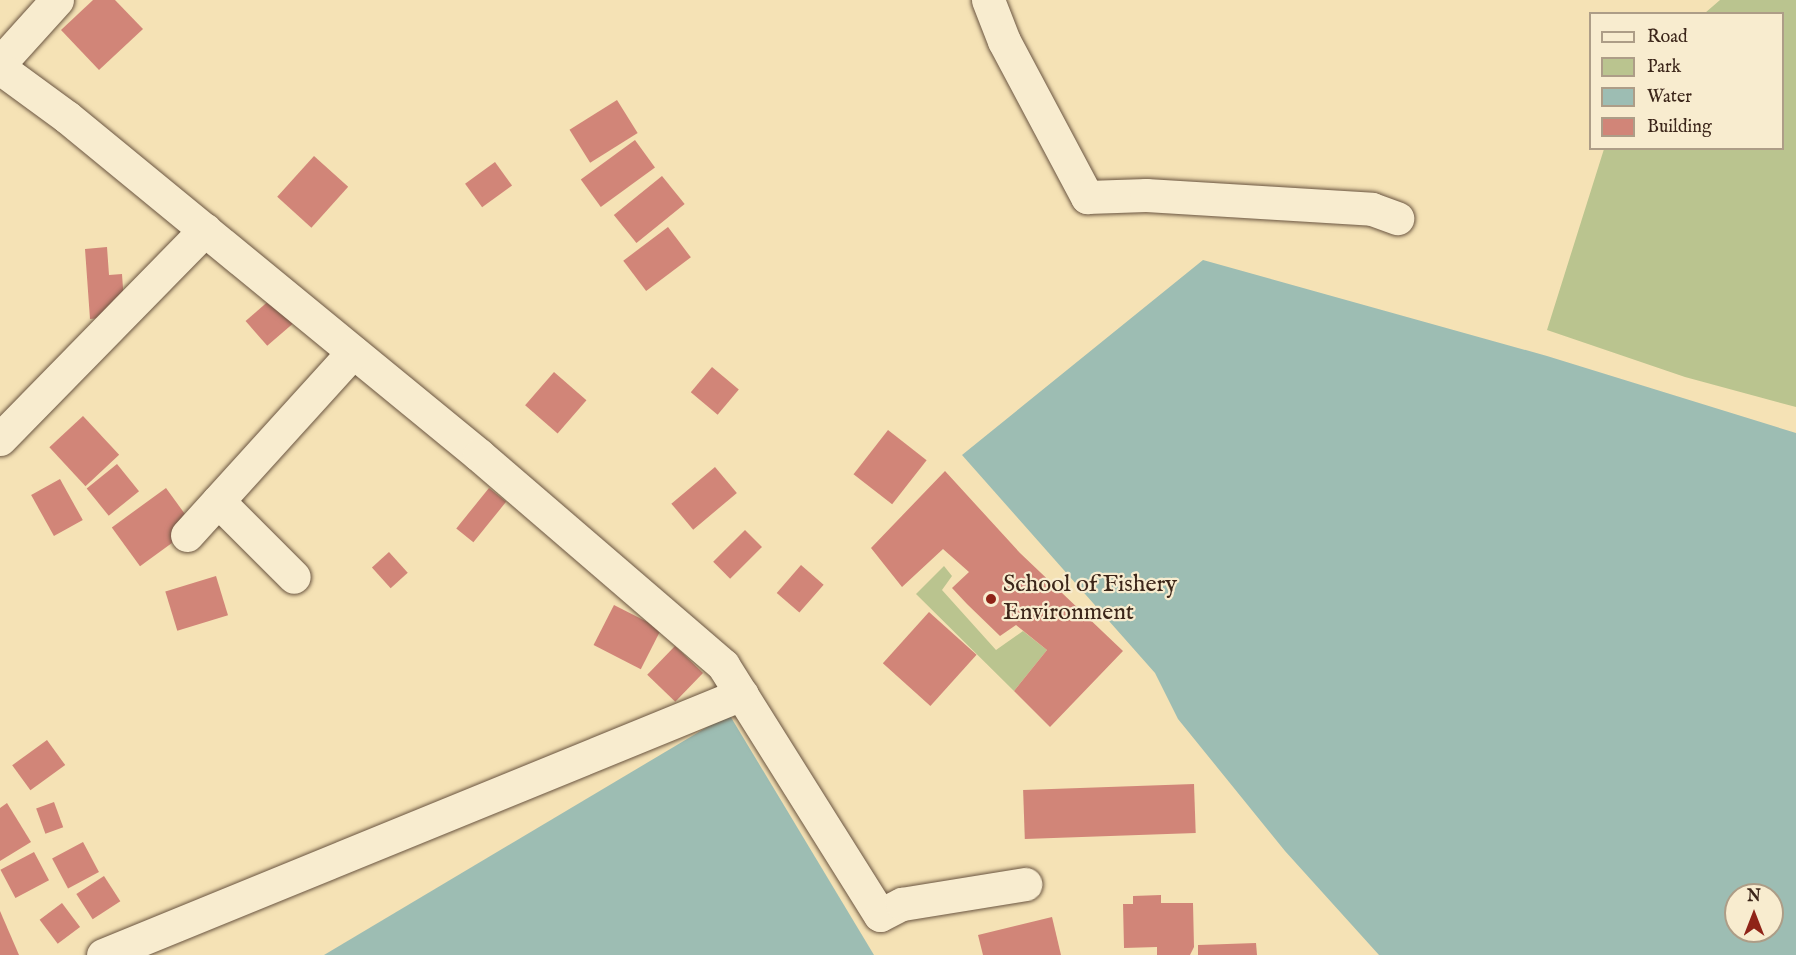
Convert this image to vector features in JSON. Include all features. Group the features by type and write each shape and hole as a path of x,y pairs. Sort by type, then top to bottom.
{"street":[{"path":"0,63 57,0"},
{"path":"988,0 1004,41 1087,197 1146,195 1372,209 1397,218"},
{"path":"0,68 67,117 353,351 723,665 880,915 902,904 1025,884"},
{"path":"0,439 205,230"},
{"path":"187,535 353,351"},
{"path":"219,501 294,577"},
{"path":"103,955 742,694"}],"green space":[{"path":"1720,0 1796,0 1796,407 1685,377 1547,330 1604,150 1784,150 1784,12 1706,12"},
{"path":"944,566 952,576 942,590 996,650 1023,631 1047,650 1014,691 916,594"}],"water":[{"path":"1203,260 1547,356 1796,433 1796,955 1379,955 1285,851 1178,719 1155,673 962,455"},
{"path":"729,714 874,955 324,955"}],"building":[{"path":"93,0 115,0 143,29 99,70 61,30"},
{"path":"617,100 638,133 590,163 570,130"},
{"path":"635,140 655,168 601,207 581,179"},
{"path":"314,156 348,187 311,228 277,197"},
{"path":"495,162 512,185 482,207 465,184"},
{"path":"662,176 685,204 636,243 614,215"},
{"path":"668,227 691,257 646,291 623,261"},
{"path":"107,247 109,275 122,274 125,316 90,319 85,249"},
{"path":"272,298 294,323 267,346 246,321"},
{"path":"712,367 739,389 718,415 691,392"},
{"path":"554,372 586,400 558,433 525,405"},
{"path":"83,416 119,455 86,486 49,447"},
{"path":"888,430 927,460 892,504 854,474"},
{"path":"117,464 139,491 109,516 87,489"},
{"path":"715,467 737,493 693,530 671,504"},
{"name":"School of Fishery Environment","path":"945,471 1020,553 1123,651 1050,727 1014,691 1047,650 1016,625 1000,636 967,604 952,588 969,572 943,549 902,587 871,548"},
{"path":"60,479 83,520 54,536 31,495"},
{"path":"166,488 194,527 140,566 112,527"},
{"path":"489,488 506,502 473,542 456,528"},
{"path":"745,530 762,547 730,579 713,562"},
{"path":"389,552 408,573 391,588 372,567"},
{"path":"801,565 824,585 799,613 777,593"},
{"path":"216,576 228,615 177,631 165,591"},
{"path":"614,605 661,629 641,669 594,645"},
{"path":"929,612 977,655 930,706 883,663"},
{"path":"675,646 703,673 675,702 647,675"},
{"path":"47,740 65,765 30,790 12,765"},
{"path":"1194,784 1196,833 1025,839 1023,790"},
{"path":"54,802 63,827 45,834 36,808"},
{"path":"7,803 31,842 0,861 0,808"},
{"path":"83,842 99,872 68,888 52,858"},
{"path":"34,852 49,880 15,898 0,870"},
{"path":"104,876 120,901 93,919 76,894"},
{"path":"1161,895 1161,903 1193,903 1194,947 1190,955 1157,955 1157,947 1124,948 1123,904 1133,904 1133,896"},
{"path":"62,903 80,927 58,944 40,920"},
{"path":"0,911 19,955 0,955"},
{"path":"1052,917 1061,955 983,955 978,935"},
{"path":"1256,943 1257,955 1198,955 1198,945"}],"place":[{"name":"School of Fishery Environment","path":"991,599"}]}
